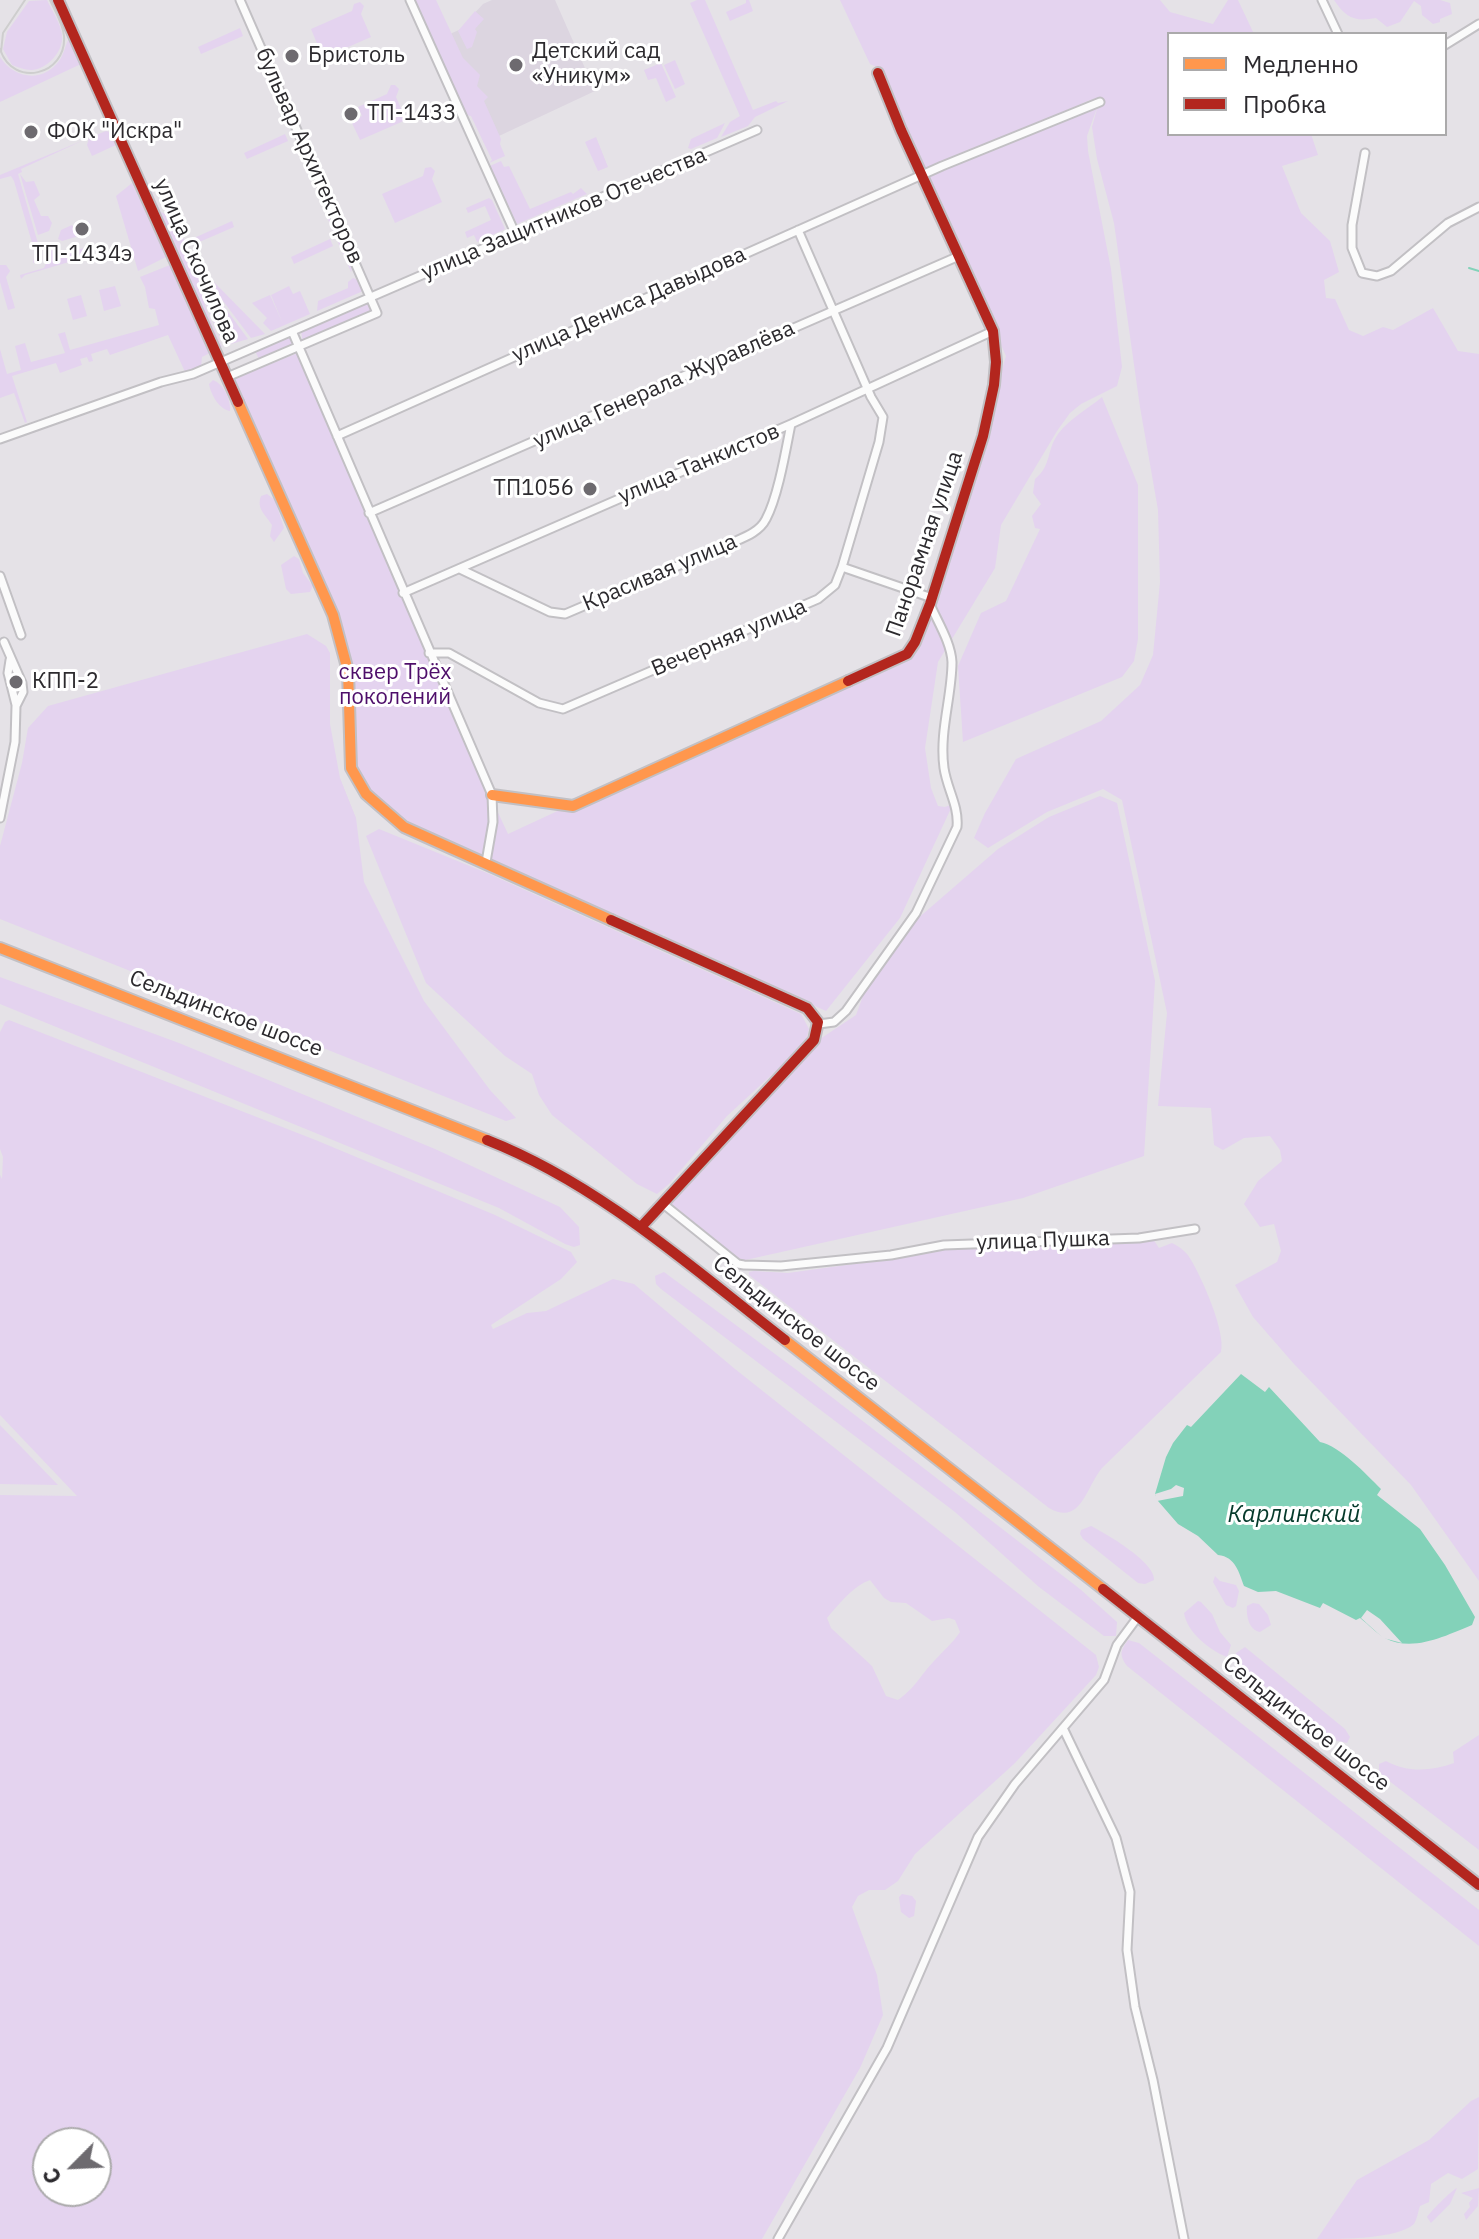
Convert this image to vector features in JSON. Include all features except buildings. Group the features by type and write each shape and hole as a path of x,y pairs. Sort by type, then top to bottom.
{"street":[{"name":"улица Скочилова","path":"58,0 339,633 348,671 350,761 359,786 377,806 404,827 807,1008 814,1013 819,1024"},
{"name":"бульвар Архитекторов","path":"240,0 377,313 299,347"},
{"path":"410,0 515,233"},
{"path":"1322,0 1337,32"},
{"path":"1447,44 1479,24"},
{"name":"Панорамная улица","path":"492,795 573,806 907,654 915,642 983,436 996,362 993,331 878,73"},
{"name":"улица Дениса Давыдова","path":"337,436 798,230 1100,102"},
{"name":"улица Защитников Отечества","path":"0,439 161,382 193,374 757,130"},
{"path":"1365,153 1352,225 1352,248 1362,273 1377,276 1391,271 1448,223 1479,207"},
{"name":"Вечерняя улица","path":"429,653 449,653 539,703 563,709 818,599 835,585 883,417 798,230"},
{"name":"улица Генерала Журавлёва","path":"369,513 959,256"},
{"path":"292,331 492,795 493,822 486,862"},
{"name":"улица Танкистов","path":"403,593 791,424 993,331"},
{"path":"227,377 299,347"},
{"name":"Красивая улица","path":"460,569 550,612 565,614 729,544 752,533 766,519 791,424"},
{"path":"641,1227 808,1047 819,1024 834,1022 846,1011 916,913 957,827 958,812 947,786 943,750 952,662 931,601 842,567"},
{"path":"0,576 21,635"},
{"path":"0,818 15,742 16,706 23,692 4,642"},
{"name":"Сельдинское шоссе","path":"0,948 556,1168 641,1227 1479,1885"},
{"name":"улица Пушка","path":"662,1203 738,1264 744,1265 781,1266 891,1255 944,1245 1139,1238 1195,1229"},
{"path":"778,2239 887,2048 978,1837 1015,1784 1104,1680 1117,1645 1137,1618"},
{"path":"1063,1728 1116,1838 1130,1892 1127,1950 1135,2007 1153,2080 1184,2239"}],"shaded area":[{"name":"Детский сад «Уникум»","path":"492,0 555,0 595,91 484,143 438,39 459,30 483,4"}],"green space":[{"path":"47,0 61,31 62,41 57,54 37,69 26,70 12,65 3,49 7,32 29,1"},
{"path":"414,0 436,0 463,58 480,75 477,86 488,97 484,101 505,156 489,163 492,160 471,116 466,115"},
{"path":"705,0 753,110 776,101 788,101 755,117 748,126 721,137 730,122 740,116 690,3"},
{"path":"749,0 753,11 730,21 726,12 746,3"},
{"name":"сквер Трёх поколений","path":"840,0 1160,0 1170,12 1213,24 1228,0 1238,0 1253,32 1167,32 1167,136 1312,136 1318,155 1282,166 1301,213 1330,241 1339,272 1324,280 1326,298 1335,299 1349,330 1363,336 1383,327 1393,330 1433,308 1458,351 1479,354 1479,1581 1411,1485 1294,1364 1253,1317 1235,1285 1277,1262 1281,1251 1274,1224 1260,1227 1244,1204 1258,1181 1282,1161 1280,1150 1270,1136 1244,1138 1223,1150 1214,1145 1211,1108 1158,1106 1167,1013 1122,800 1103,789 1047,812 988,848 974,838 1016,759 1101,721 1140,685 1153,655 1160,582 1158,510 1114,223 1092,127 1098,105 1087,136 1088,151 1111,269 1122,367 1117,386 1070,413 1001,525 995,568 938,662 925,748 931,788 938,806 953,804 900,918 826,1011 663,937 665,934 661,936 575,900 470,849 407,824 378,800 357,771 353,675 341,623 234,383 235,378 298,353 508,834 915,645 934,602 1006,356 925,177 1095,104 1090,100 923,173 884,76 879,68 870,64"},
{"path":"1334,0 1440,0 1450,3 1452,14 1433,24 1422,15 1421,6 1414,1 1400,22 1387,27 1376,18 1352,17"},
{"path":"360,2 364,6 361,14 371,37 323,58 311,29 352,11 354,4"},
{"path":"475,11 484,19 475,29 477,32 472,47 467,49 458,31"},
{"path":"240,28 243,36 201,54 198,47"},
{"path":"70,37 81,64 0,102 0,57 21,74 45,73 59,61"},
{"path":"675,60 685,84 675,89 664,65"},
{"path":"661,63 676,97 666,102 656,78 648,80 644,70"},
{"path":"391,85 399,89 396,97 406,120 360,140 351,121 362,116 358,107 387,94"},
{"path":"725,123 717,138 688,148 691,139"},
{"path":"110,132 116,145 92,156 87,145 89,138"},
{"path":"285,134 288,141 247,159 244,153"},
{"path":"596,137 608,167 598,171 585,142"},
{"path":"84,140 21,169 22,172 18,174 41,254 38,261 33,263 35,253 14,181 11,176 0,179 0,175"},
{"path":"501,161 504,167 509,166 530,209 571,192 573,194 581,188 587,194 517,224 490,166"},
{"path":"431,167 435,171 432,179 442,202 395,223 382,194 423,176 425,168"},
{"path":"20,174 26,182 34,181 40,195 34,200 41,216 48,216 52,223 49,231 38,235"},
{"path":"132,183 166,257 138,271 116,196"},
{"path":"148,183 161,212 167,215 172,213 190,253 205,276 204,302 222,347 219,348 146,187"},
{"path":"489,198 505,229 477,242 474,235 467,238 465,232 491,220 485,206 468,213 466,208"},
{"path":"323,208 328,210 353,265 351,272"},
{"path":"89,221 89,233 62,241 58,239 61,230 72,225 78,233 88,229 86,224"},
{"path":"232,221 234,227 197,243 194,238"},
{"path":"330,239 333,246 294,264 291,257"},
{"path":"53,247 57,257 87,247 89,256 25,275 21,279 20,275 44,268"},
{"path":"0,265 6,265 10,271 6,277 15,308 8,310 0,282"},
{"path":"170,265 210,353 202,357 201,367 186,374 168,335 110,355 107,349 91,354 93,361 89,362 87,357 80,359 82,365 60,373 56,363 12,376 25,423 14,393 0,398 0,349 7,374 21,370 15,346 25,343 31,362 65,353 58,334 65,332 70,350 159,325 155,309 149,308 140,277"},
{"path":"209,274 265,334 251,338 211,285"},
{"path":"206,277 209,286 248,339 224,346 206,302"},
{"path":"353,278 358,280 363,291 317,311 318,301 348,288 348,282"},
{"path":"115,286 121,306 104,311 99,290"},
{"path":"289,286 293,294 300,291 310,314 271,331 263,323 267,318 252,303 270,295 283,324 271,295"},
{"path":"81,295 87,316 73,320 67,299"},
{"path":"369,302 371,309 368,314 303,343 301,331"},
{"path":"289,337 294,346 259,359 255,351"},
{"path":"213,380 226,393 230,411 214,397 209,384"},
{"path":"1102,397 1138,485 1138,639 1134,661 1122,677 963,742 958,666 981,613 1006,601 1040,529 1035,528 1032,516 1041,504 1033,493 1035,479 1044,468 1054,440 1068,423"},
{"path":"267,494 275,500 284,528 274,542 270,536 272,525 260,505 261,496"},
{"path":"294,556 299,559 303,573 313,586 310,592 291,594 286,589 281,565"},
{"path":"307,634 326,646 330,653 330,724 340,778 356,818 364,882 424,1001 490,1090 516,1118 506,1121 0,919 0,846 28,728 48,706"},
{"path":"1100,796 1117,803 1155,981 1144,1156 1023,1198 741,1261 666,1203 814,1043 856,1015 867,985 916,920 998,849 1049,817"},
{"path":"379,829 487,873 801,1014 809,1029 805,1044 727,1116 657,1194 637,1184 552,1115 539,1095 532,1074 505,1056 426,983 366,836"},
{"path":"0,977 179,1043 435,1149 560,1207 579,1227 580,1245 565,1244 499,1208 0,1004"},
{"path":"9,1020 318,1141 495,1215 571,1252 577,1262 561,1279 491,1325 493,1329 527,1313 546,1311 613,1279 634,1284 735,1369 1096,1655 1099,1667 1096,1675 1015,1763 915,1854 898,1881 885,1890 869,1890 858,1896 852,1907 877,1975 883,2015 860,2068 762,2239 0,2239 0,1495 77,1496 0,1415 0,1175 2,1179 3,1157 0,1149 0,1032","holes":["870,1580 884,1598 906,1603 932,1621 955,1620 960,1632 898,1700 886,1696 872,1666 831,1628 827,1618 852,1591"]},
{"path":"1153,1239 1159,1248 1172,1243 1183,1250 1196,1268 1217,1319 1221,1352 1102,1468 1081,1503 1068,1512 1049,1508 749,1275 754,1271 788,1273 912,1256 943,1247"},
{"path":"664,1272 798,1371 1080,1589 1117,1622 1116,1636 1104,1636 1039,1587 955,1512 661,1289 656,1284 655,1276"},
{"path":"0,1425 58,1485 0,1484"},
{"path":"1091,1526 1139,1558 1153,1573 1154,1580 1138,1583 1083,1539 1081,1530"},
{"path":"1215,1576 1220,1581 1236,1585 1239,1591 1233,1608 1226,1605 1213,1582"},
{"path":"1198,1601 1212,1614 1220,1632 1231,1645 1227,1657 1206,1645 1189,1627 1184,1613"},
{"path":"1259,1604 1268,1615 1271,1625 1260,1632 1251,1626 1248,1618 1247,1606"},
{"path":"1128,1640 1139,1643 1479,1910 1479,1946 1127,1666 1122,1653"},
{"path":"1245,1647 1345,1729 1350,1737 1347,1743 1334,1740 1234,1662 1236,1653"},
{"path":"1479,1735 1479,1850 1384,1777 1379,1771 1379,1764 1386,1761 1402,1768 1420,1770 1446,1766 1454,1763 1453,1752"},
{"path":"902,1894 912,1896 916,1901 914,1916 909,1918 901,1912 899,1897"},
{"path":"1479,2097 1478,2169 1462,2179 1448,2173 1431,2184 1429,2202 1420,2206 1414,2224 1406,2229 1369,2237 1317,2239 1357,2180 1429,2140"},
{"path":"1457,2188 1450,2204 1431,2223 1427,2217"},
{"path":"1479,2188 1478,2206 1466,2220 1464,2214 1473,2198 1461,2193"}],"water":[{"name":"Карлинский","path":"1241,1374 1265,1392 1269,1387 1320,1442 1352,1461 1381,1489 1377,1495 1420,1529 1475,1617 1472,1625 1430,1641 1396,1642 1382,1636 1360,1618 1356,1620 1323,1603 1320,1608 1276,1591 1258,1592 1244,1586 1233,1562 1218,1555 1198,1536 1178,1524 1155,1494 1166,1457 1187,1425 1191,1427"}],"pier":[{"path":"1176,1485 1184,1488 1183,1496 1157,1501 1155,1494"},
{"path":"1367,1610 1402,1643 1383,1638 1361,1618"}],"waterway":[{"path":"1469,268 1479,271"}],"tram line":[{"path":"1,52 3,33 25,0"},
{"path":"0,49 7,62 27,73 48,68 57,60 63,49 64,36 50,0"}],"traffic: slow":[{"path":"238,402 333,615 348,671 351,768 366,794 404,827 611,920"},
{"path":"492,795 573,806 848,681"},
{"path":"0,948 487,1140"},
{"path":"785,1340 1103,1589"}],"traffic: jam":[{"path":"58,0 238,402"},
{"path":"848,681 907,654 915,642 983,436 996,362 993,331 878,73"},
{"path":"611,920 807,1008 818,1022 814,1040 641,1227"},
{"path":"487,1140 528,1158 606,1203 785,1340"},
{"path":"1103,1589 1479,1885"}],"place":[{"name":"Бристоль","path":"292,56"},
{"name":"Детский сад «Уникум»","path":"516,65"},
{"name":"ТП-1433","path":"351,114"},
{"name":"ФОК \"Искра\"","path":"31,132"},
{"name":"ТП-1434э","path":"82,229"},
{"name":"ТП1056","path":"590,489"},
{"name":"КПП-2","path":"16,682"}]}
